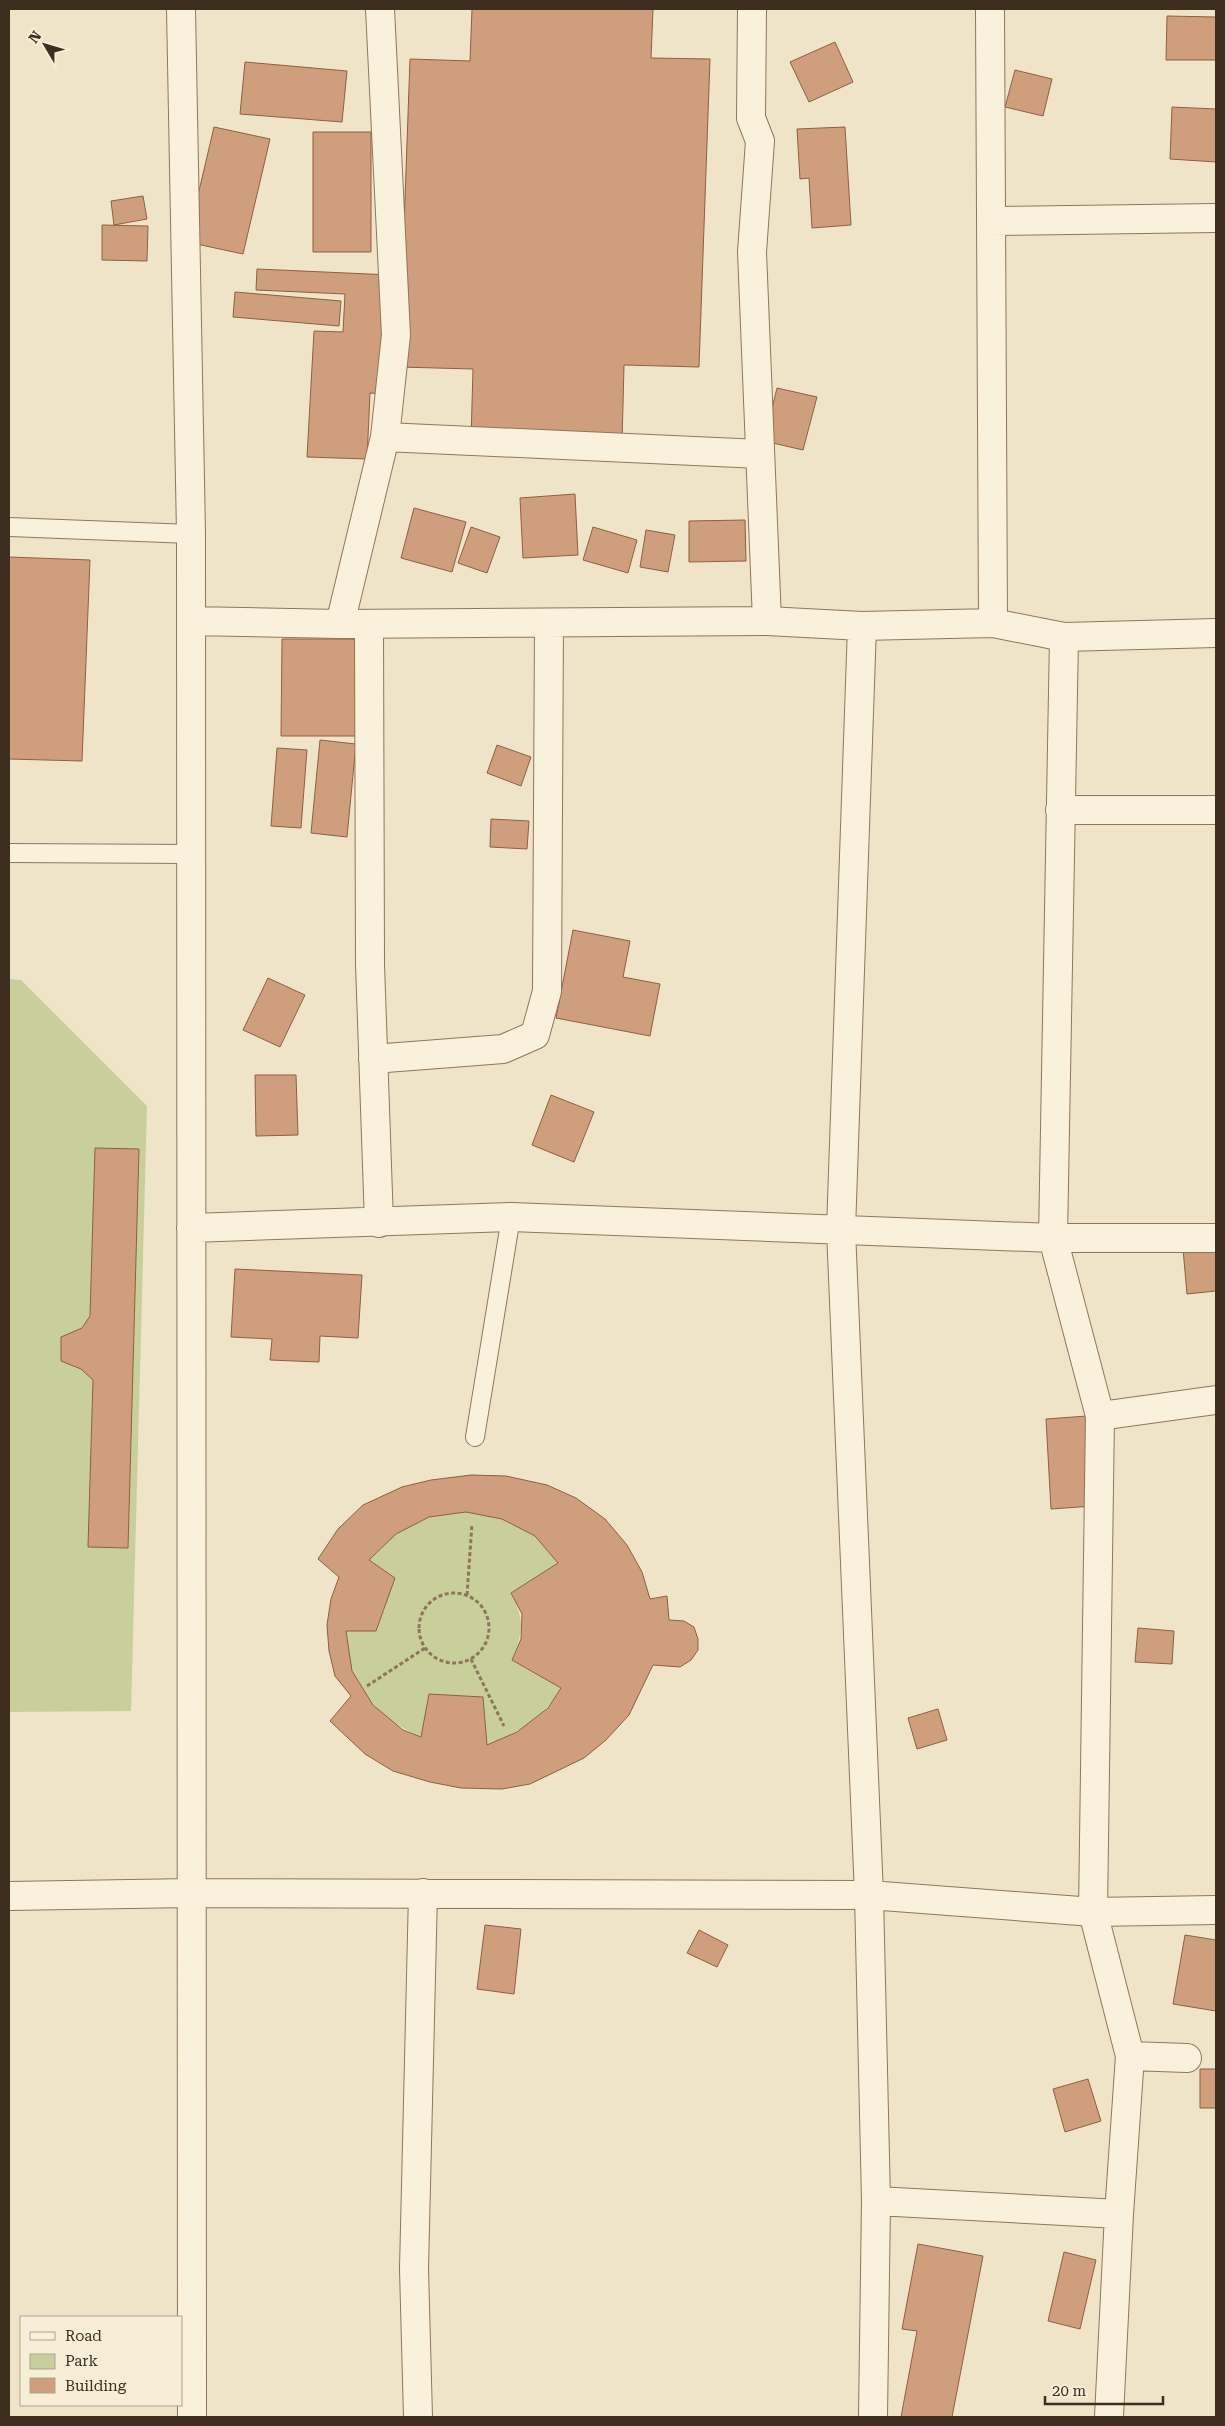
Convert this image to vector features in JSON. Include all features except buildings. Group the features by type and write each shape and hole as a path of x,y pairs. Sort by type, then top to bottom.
{"street":[{"path":"181,9 191,534 192,2417"},
{"path":"340,624 385,437 396,335 380,9"},
{"path":"752,9 751,118 760,140 752,252 767,621"},
{"path":"990,9 993,623"},
{"path":"991,221 1216,218"},
{"path":"385,437 760,454"},
{"path":"191,621 340,624 767,621 862,626 993,623 1064,637 1216,633"},
{"path":"369,624 370,954 379,1223"},
{"path":"373,1059 503,1049 535,1035 547,991 549,624"},
{"path":"862,626 841,1230 870,1895 876,2201 873,2417"},
{"path":"1064,637 1053,1238 1100,1416 1093,1912 1130,2056 1119,2214 1110,2417"},
{"path":"1060,810 1216,810"},
{"path":"191,1228 512,1217 1053,1238 1216,1238"},
{"path":"1100,1416 1216,1400"},
{"path":"9,1896 192,1892 870,1895 1093,1912 1216,1910"},
{"path":"418,2417 414,2270 423,1893"},
{"path":"1130,2056 1187,2058"},
{"path":"876,2201 1119,2214"}],"lane":[{"path":"9,527 191,534"},
{"path":"9,853 191,854"},
{"path":"475,1437 512,1217"}],"path":[{"path":"467,1596 472,1524"},
{"path":"450,1592 467,1596 483,1607 488,1618 489,1630 480,1652 462,1662 441,1661 432,1656 425,1648 420,1637 419,1625 421,1613 428,1603 450,1592"},
{"path":"366,1686 425,1648"},
{"path":"471,1658 504,1726"}],"green space":[{"path":"9,979 21,980 147,1106 131,1711 9,1712"},
{"path":"466,1512 502,1519 535,1536 558,1563 511,1593 519,1611 521,1626 512,1660 561,1688 546,1708 529,1723 510,1735 487,1745 483,1697 429,1694 421,1737 400,1726 380,1711 364,1692 352,1670 346,1631 376,1631 395,1578 369,1560 396,1534 429,1517"}]}
